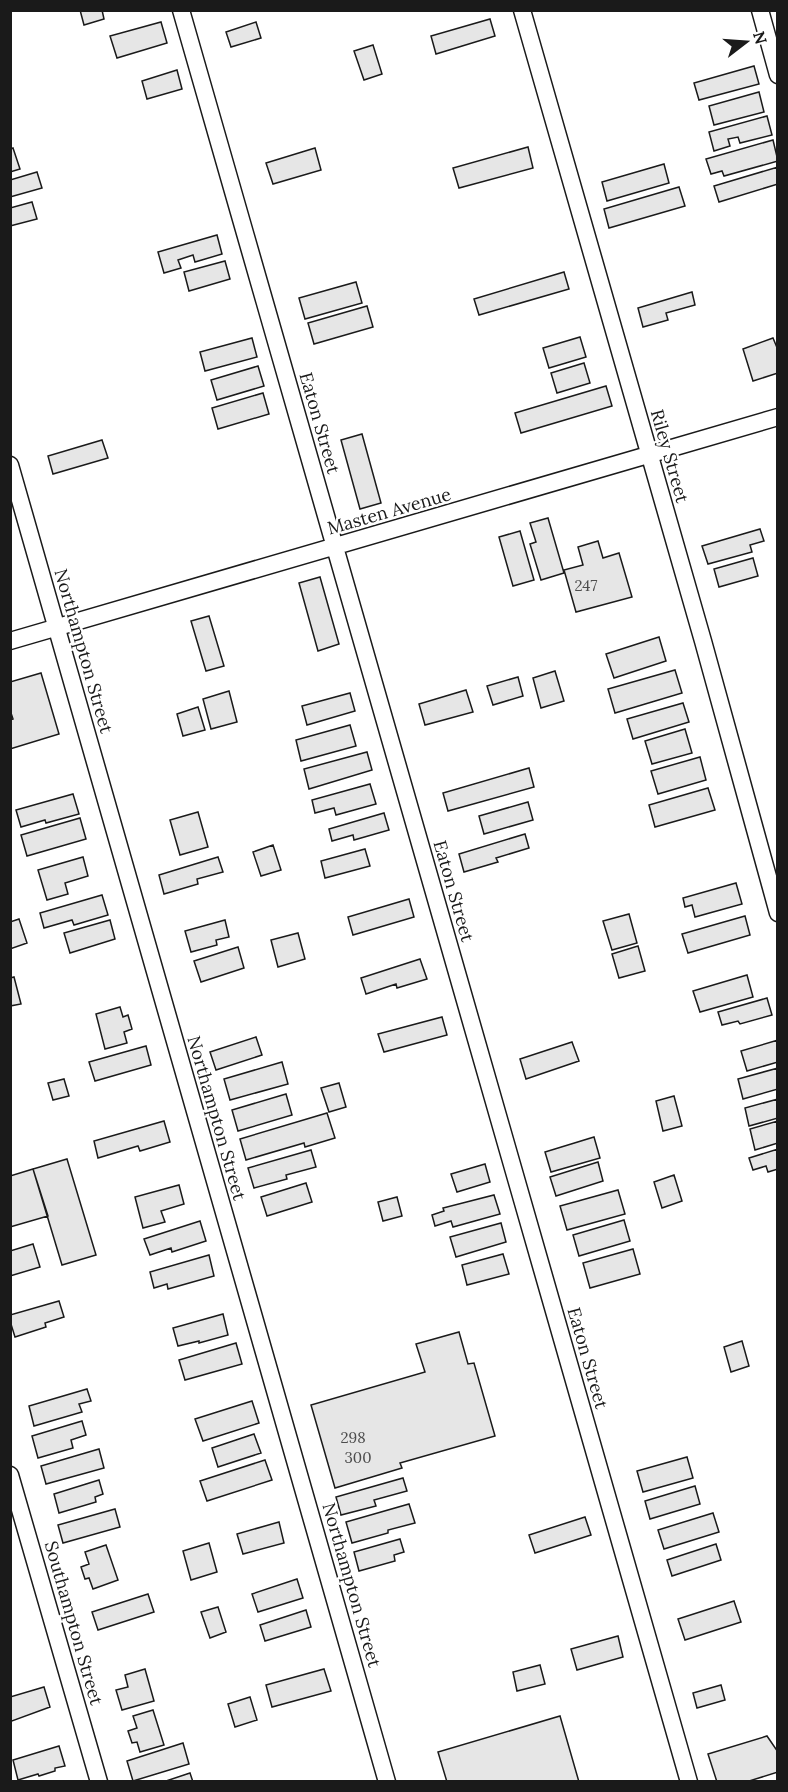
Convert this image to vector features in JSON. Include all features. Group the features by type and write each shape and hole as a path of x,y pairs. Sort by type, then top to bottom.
{"street":[{"name":"Eaton Street","path":"181,10 689,1782"},
{"name":"Riley Street","path":"522,10 650,455 777,913"},
{"path":"760,10 777,75"},
{"name":"Masten Avenue","path":"10,641 777,417"},
{"name":"Northampton Street","path":"10,465 387,1782"},
{"name":"Southampton Street","path":"10,1475 99,1782"}],"building":[{"path":"80,10 102,10 104,19 84,25"},
{"path":"490,19 495,36 436,54 431,36"},
{"path":"161,22 167,43 117,58 110,36"},
{"path":"256,22 261,38 231,47 226,32"},
{"path":"373,45 382,74 364,80 354,51"},
{"path":"754,66 759,84 699,100 694,83"},
{"path":"177,70 182,89 147,99 142,81"},
{"path":"759,92 764,112 714,125 709,106"},
{"path":"767,116 772,135 740,143 738,137 728,139 730,146 714,151 709,132"},
{"path":"773,140 778,161 724,176 722,171 711,174 706,159"},
{"path":"528,147 533,168 459,188 453,168"},
{"path":"13,148 20,169 10,172 10,149"},
{"path":"315,148 321,170 273,184 266,163"},
{"path":"664,164 669,183 607,201 602,182"},
{"path":"778,167 778,184 719,202 714,186"},
{"path":"37,172 42,188 10,197 10,180"},
{"path":"679,187 685,206 609,228 604,209"},
{"path":"32,202 37,219 10,226 10,208"},
{"path":"217,235 222,254 195,262 193,255 178,260 181,268 164,273 158,252"},
{"path":"225,261 230,279 189,291 184,272"},
{"path":"564,272 569,289 479,315 474,299"},
{"path":"356,282 362,303 305,319 299,298"},
{"path":"692,292 695,305 666,313 668,320 643,327 638,308"},
{"path":"367,306 373,327 314,344 308,323"},
{"path":"580,337 586,357 549,368 543,348"},
{"path":"252,338 257,357 205,371 200,352"},
{"path":"773,338 778,350 778,373 753,381 743,349"},
{"path":"584,363 590,383 557,393 551,373"},
{"path":"258,366 264,386 217,400 211,380"},
{"path":"606,386 612,406 521,433 515,413"},
{"path":"263,393 269,414 218,429 212,408"},
{"path":"362,434 381,503 360,509 341,440"},
{"path":"102,440 108,458 53,474 48,456"},
{"path":"548,518 564,573 541,580 530,544 536,542 530,523"},
{"path":"760,529 764,541 750,545 752,552 708,564 702,546"},
{"path":"520,531 534,580 513,586 499,537"},
{"path":"598,541 603,558 619,553 632,597 576,612 564,570 583,565 578,547"},
{"path":"753,558 758,576 719,587 714,569"},
{"path":"320,577 339,644 318,651 299,583"},
{"path":"209,616 224,666 206,671 191,621"},
{"path":"659,637 666,661 614,678 606,654"},
{"path":"675,670 682,693 615,713 608,689"},
{"path":"555,671 564,701 541,708 533,678"},
{"path":"41,673 59,734 10,749 10,720 13,719 10,710 10,682"},
{"path":"518,677 523,696 493,705 487,686"},
{"path":"466,690 473,712 425,725 419,704"},
{"path":"229,691 237,722 211,729 203,699"},
{"path":"350,693 355,711 307,725 302,706"},
{"path":"683,703 689,722 633,739 627,719"},
{"path":"198,707 205,730 183,736 177,714"},
{"path":"350,725 356,746 301,761 296,740"},
{"path":"685,729 692,753 652,764 645,741"},
{"path":"367,752 372,770 309,789 304,769"},
{"path":"700,757 706,780 658,794 651,771"},
{"path":"529,768 534,787 448,811 443,793"},
{"path":"370,784 376,804 336,815 334,808 315,813 312,800"},
{"path":"708,788 715,810 655,827 649,805"},
{"path":"73,794 79,814 21,827 16,810"},
{"path":"528,802 533,820 484,834 479,816"},
{"path":"198,812 208,847 180,855 170,820"},
{"path":"384,813 389,830 354,840 353,835 332,841 329,829"},
{"path":"80,818 86,839 27,856 21,835"},
{"path":"525,834 529,848 496,858 498,862 464,872 459,854"},
{"path":"273,845 281,870 261,876 253,852"},
{"path":"365,849 370,866 325,878 321,861"},
{"path":"83,857 88,876 65,883 68,894 47,900 38,870"},
{"path":"218,857 223,872 197,879 198,884 164,894 159,875"},
{"path":"736,883 742,904 695,917 692,905 685,907 683,898"},
{"path":"102,895 108,915 74,925 72,920 44,928 40,913"},
{"path":"409,899 414,917 353,935 348,917"},
{"path":"629,914 637,943 612,950 603,921"},
{"path":"745,916 750,935 688,953 682,934"},
{"path":"19,919 27,943 10,949 10,922"},
{"path":"110,920 115,939 70,953 64,933"},
{"path":"225,920 229,937 216,940 217,945 191,952 185,931"},
{"path":"298,933 305,959 278,967 271,940"},
{"path":"638,946 645,971 619,978 612,954"},
{"path":"238,947 244,968 201,982 194,961"},
{"path":"420,959 427,979 397,988 396,984 366,994 361,978"},
{"path":"747,975 753,997 700,1012 693,991"},
{"path":"14,977 21,1004 10,1006 10,978"},
{"path":"767,998 772,1015 740,1024 738,1021 722,1025 718,1012"},
{"path":"120,1007 123,1017 128,1015 132,1029 124,1032 127,1043 105,1049 96,1014"},
{"path":"442,1017 447,1035 384,1052 378,1034"},
{"path":"256,1037 262,1055 216,1070 210,1052"},
{"path":"778,1040 778,1062 747,1071 741,1051"},
{"path":"572,1042 579,1061 526,1079 520,1059"},
{"path":"146,1046 151,1065 95,1081 89,1062"},
{"path":"282,1062 288,1084 230,1100 224,1079"},
{"path":"778,1068 778,1089 743,1099 738,1079"},
{"path":"64,1079 69,1096 53,1100 48,1083"},
{"path":"339,1083 346,1107 329,1112 321,1088"},
{"path":"286,1094 292,1115 238,1131 232,1110"},
{"path":"674,1096 682,1126 663,1131 656,1101"},
{"path":"778,1099 778,1118 749,1126 745,1108"},
{"path":"327,1113 335,1138 305,1147 304,1143 246,1160 240,1139"},
{"path":"164,1121 170,1142 140,1151 138,1146 98,1158 94,1141"},
{"path":"778,1121 778,1143 755,1150 750,1129"},
{"path":"594,1137 600,1158 551,1172 545,1152"},
{"path":"778,1149 778,1169 768,1172 766,1166 753,1170 749,1158"},
{"path":"311,1150 316,1167 286,1175 287,1179 254,1188 248,1168"},
{"path":"67,1159 96,1255 62,1265 33,1169"},
{"path":"598,1162 603,1181 556,1196 550,1177"},
{"path":"485,1164 490,1182 457,1192 451,1174"},
{"path":"33,1169 48,1216 10,1227 10,1176"},
{"path":"674,1175 682,1201 662,1208 654,1182"},
{"path":"306,1183 312,1202 267,1216 261,1197"},
{"path":"179,1185 184,1204 161,1211 165,1222 143,1228 135,1197"},
{"path":"618,1190 625,1214 567,1230 560,1206"},
{"path":"494,1195 500,1214 453,1227 451,1221 435,1226 432,1215 444,1211 443,1208"},
{"path":"397,1197 402,1216 383,1221 378,1202"},
{"path":"624,1220 630,1241 579,1256 573,1235"},
{"path":"200,1221 206,1241 172,1252 171,1248 150,1255 144,1239"},
{"path":"501,1223 506,1242 456,1257 450,1237"},
{"path":"33,1244 40,1267 10,1276 10,1251"},
{"path":"633,1249 640,1274 590,1288 583,1263"},
{"path":"503,1254 509,1274 467,1285 462,1265"},
{"path":"209,1255 214,1276 168,1289 167,1284 154,1288 150,1272"},
{"path":"59,1301 64,1317 45,1323 46,1327 15,1337 10,1315"},
{"path":"223,1314 228,1335 178,1346 173,1328"},
{"path":"459,1332 468,1364 474,1363 495,1436 400,1463 402,1468 335,1488 311,1405 425,1372 416,1344"},
{"path":"742,1341 749,1366 731,1372 724,1347"},
{"path":"236,1343 242,1364 185,1380 179,1360"},
{"path":"87,1389 91,1401 79,1404 82,1412 34,1426 29,1406"},
{"path":"252,1401 259,1423 203,1441 195,1419"},
{"path":"82,1421 86,1435 71,1440 73,1448 38,1458 32,1436"},
{"path":"254,1434 261,1453 218,1467 212,1448"},
{"path":"99,1449 104,1468 46,1484 41,1466"},
{"path":"687,1457 693,1478 643,1492 637,1471"},
{"path":"265,1460 272,1480 207,1501 200,1481"},
{"path":"403,1478 407,1491 374,1500 376,1506 341,1515 336,1497"},
{"path":"99,1480 103,1494 95,1497 96,1502 59,1513 54,1494"},
{"path":"695,1486 700,1504 650,1519 645,1501"},
{"path":"409,1504 415,1523 352,1543 346,1522"},
{"path":"115,1509 120,1527 63,1543 58,1525"},
{"path":"713,1513 719,1532 664,1549 658,1530"},
{"path":"585,1517 591,1535 535,1553 529,1535"},
{"path":"279,1522 284,1543 243,1554 237,1534"},
{"path":"400,1539 404,1552 394,1555 395,1561 359,1571 354,1552"},
{"path":"209,1543 217,1572 191,1580 183,1551"},
{"path":"716,1544 721,1560 672,1576 667,1560"},
{"path":"106,1545 118,1580 93,1589 89,1578 85,1579 81,1567 89,1564 85,1552"},
{"path":"297,1579 303,1598 258,1612 252,1594"},
{"path":"148,1594 154,1612 98,1630 92,1612"},
{"path":"734,1601 741,1622 685,1640 678,1619"},
{"path":"218,1607 226,1632 210,1638 201,1612"},
{"path":"306,1610 311,1627 265,1641 260,1625"},
{"path":"618,1636 623,1657 577,1670 571,1649"},
{"path":"540,1665 545,1684 517,1691 513,1672"},
{"path":"145,1669 154,1701 122,1710 116,1690 128,1687 125,1675"},
{"path":"324,1669 331,1691 272,1707 266,1685"},
{"path":"721,1685 725,1700 697,1708 693,1693"},
{"path":"44,1687 50,1707 12,1721 10,1719 10,1697"},
{"path":"250,1697 257,1720 235,1727 228,1704"},
{"path":"153,1710 164,1745 140,1752 137,1742 132,1743 128,1731 137,1728 133,1716"},
{"path":"560,1716 579,1782 447,1782 438,1752"},
{"path":"767,1736 778,1752 778,1772 746,1782 717,1782 708,1754"},
{"path":"183,1743 189,1764 133,1781 127,1761"},
{"path":"59,1746 65,1766 39,1776 38,1774 18,1780 13,1760"},
{"path":"190,1773 193,1782 163,1782"}]}
